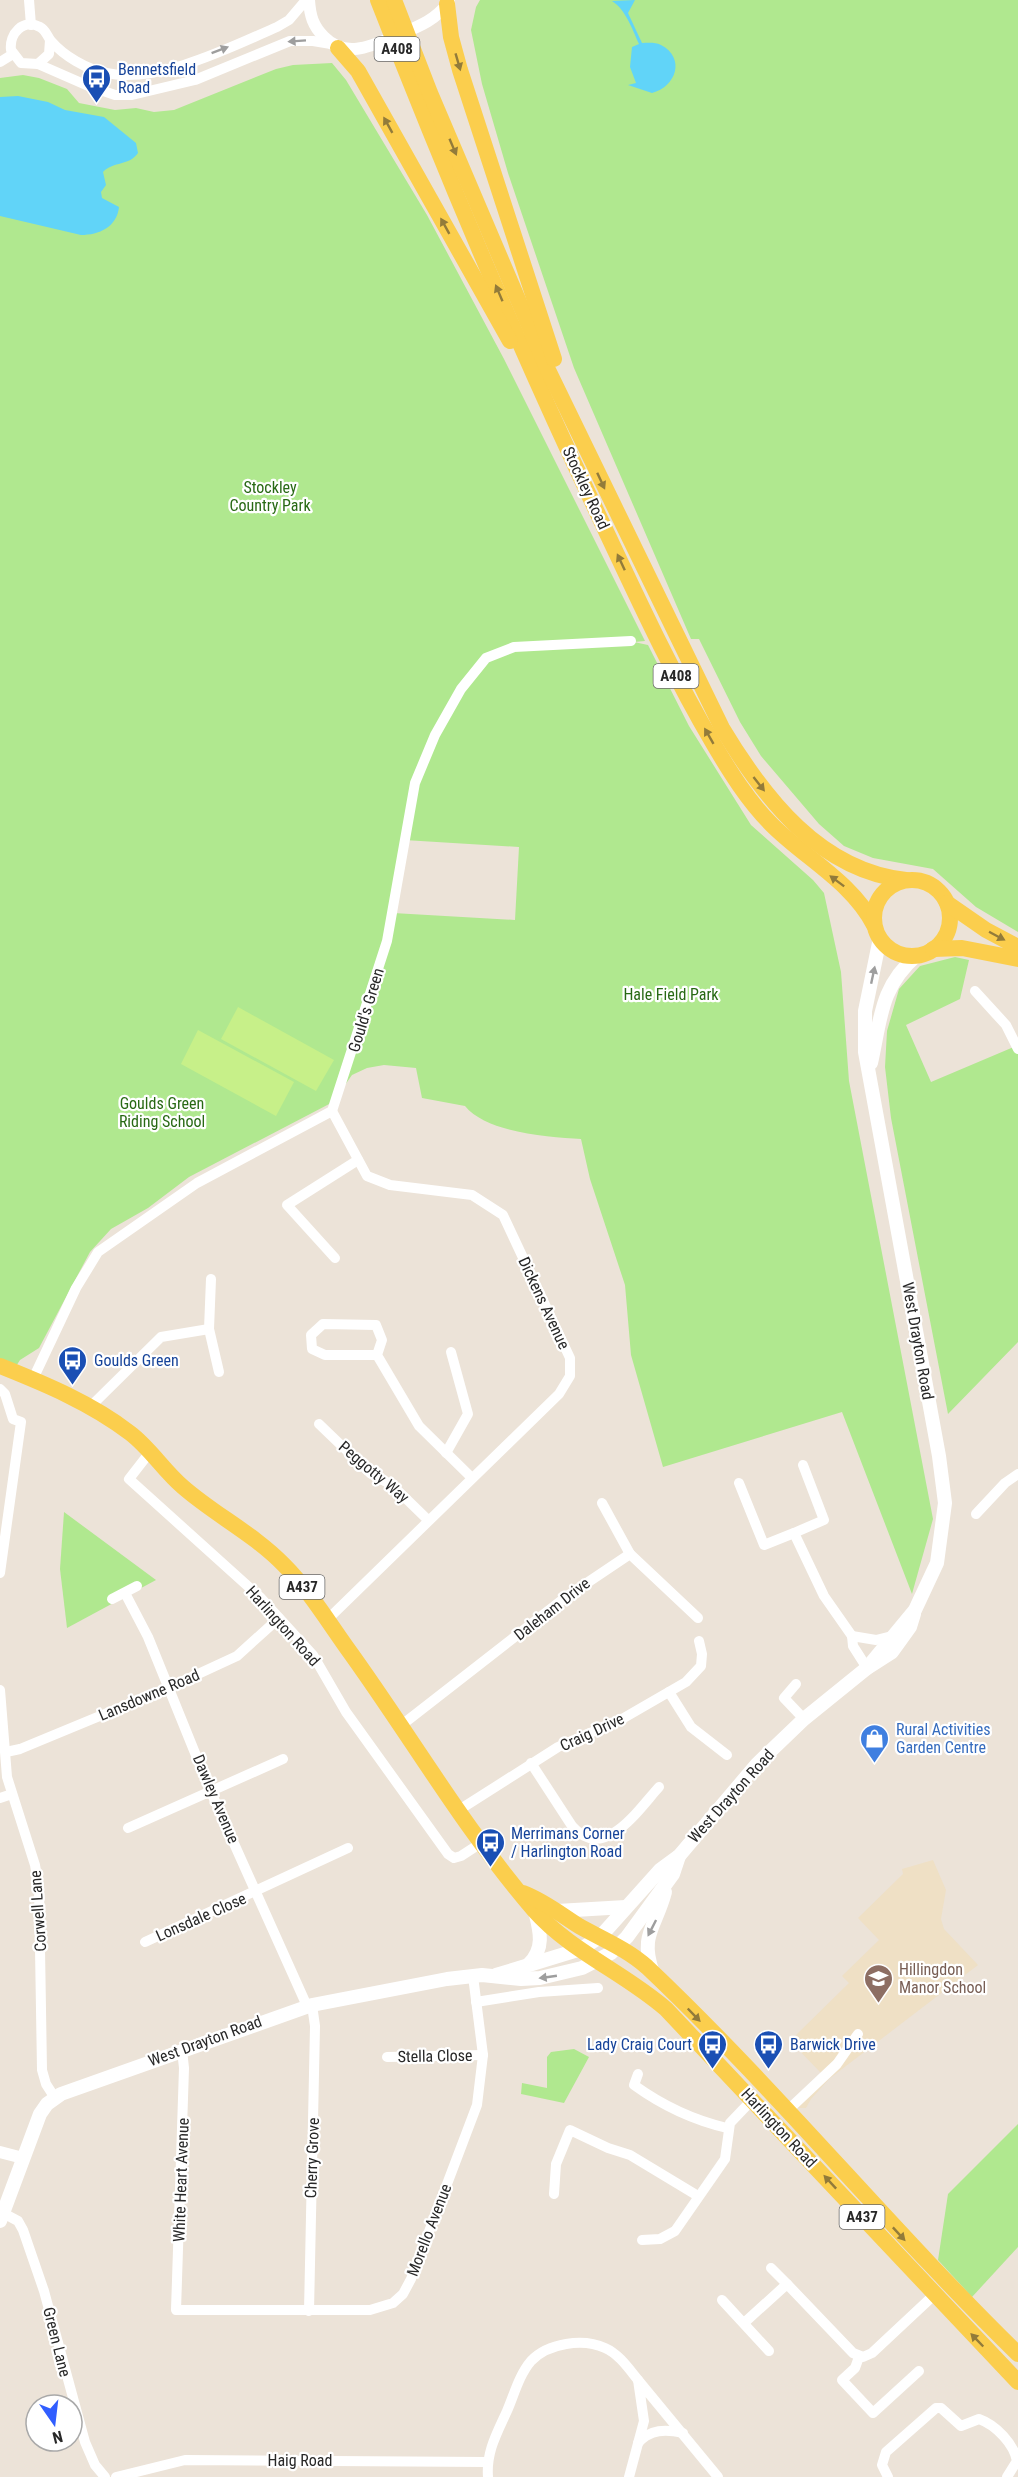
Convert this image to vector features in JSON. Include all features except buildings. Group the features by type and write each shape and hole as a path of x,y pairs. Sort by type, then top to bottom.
{"main road":[{"name":"Stockley Road","path":"378,0 548,370 708,702 750,771 795,824 834,857 872,874 906,880"},
{"name":"Stockley Road","path":"394,0 423,96 538,386 691,707 728,768 772,825 853,894 865,908 877,932"},
{"path":"449,1 451,37 460,70 577,428"},
{"path":"334,46 358,71 499,323 538,386"},
{"path":"1018,947 986,930 947,903 939,891 929,884 906,880 892,885 882,894 874,910 877,932 893,951 925,952 962,948 1018,959"},
{"path":"925,952 943,940 949,927 947,903"},
{"name":"West Drayton Road","path":"494,1975 581,1949 600,1937 660,1870 679,1856 757,1764 804,1719 867,1668 892,1652 904,1638 937,1563 944,1522 944,1494 863,1034 877,932"},
{"name":"West Drayton Road","path":"869,1069 887,992 899,972 925,952"},
{"name":"Harlington Road","path":"0,1366 91,1406 132,1434 183,1487 257,1540 286,1566 403,1724 481,1843 535,1911 581,1949 600,1960 666,2009 1018,2382"},
{"name":"West Drayton Road","path":"867,1668 915,1610"},
{"name":"West Drayton Road","path":"55,2098 310,2005 473,1976 540,1978 563,1974 600,1960 618,1947 667,1884 679,1856"},
{"name":"West Drayton Road","path":"653,1973 647,1951 647,1936 659,1916 667,1884"},
{"name":"Harlington Road","path":"523,1893 542,1900 618,1947 653,1973 919,2255 1018,2354"},
{"path":"557,1911 626,1907"},
{"path":"530,1964 538,1953 540,1944 535,1911"},
{"path":"1,2217 40,2114 55,2098"}],"street":[{"path":"28,0 31,25"},
{"path":"308,0 289,20 277,27 185,64 145,74 109,74 94,70 72,59 50,40 45,31 31,25 22,27 12,36 13,54 26,65 38,64 115,95 132,95 195,80 290,41 313,40 353,50 375,45 434,18 449,1"},
{"path":"308,0 311,18 317,30 334,46"},
{"path":"38,64 49,54 50,40"},
{"path":"0,62 13,54"},
{"name":"Gould's Green","path":"332,1111 387,941 415,783 435,735 461,689 486,658 514,647 631,641"},
{"path":"975,991 1006,1025 1018,1049"},
{"path":"33,1379 76,1288 98,1252 197,1183 332,1111"},
{"name":"Dickens Avenue","path":"327,1620 559,1394 570,1376 570,1358 503,1215 472,1195 390,1185 367,1176 332,1111"},
{"path":"335,1258 287,1204 358,1160"},
{"path":"211,1278 209,1329 219,1372"},
{"path":"377,1355 325,1355 312,1349 311,1335 323,1324 376,1325 382,1340 377,1355 419,1426 472,1478"},
{"path":"91,1406 160,1337 209,1329"},
{"path":"446,1453 468,1414 451,1352"},
{"path":"0,1389 5,1394 13,1419 21,1422 0,1573"},
{"name":"Peggotty Way","path":"319,1424 370,1473 392,1485 428,1520"},
{"name":"Harlington Road","path":"150,1452 129,1479 181,1523 279,1618 313,1655 346,1712 448,1854 454,1858 461,1856 481,1843"},
{"path":"739,1484 764,1545 824,1520 803,1466"},
{"path":"976,1514 1005,1483 1018,1474"},
{"path":"602,1503 630,1554 698,1618"},
{"path":"794,1533 824,1596 852,1636 853,1646 867,1668"},
{"name":"Daleham Drive","path":"403,1724 566,1597 630,1554"},
{"path":"112,1599 137,1586"},
{"name":"Dawley Avenue","path":"124,1593 170,1687 210,1790 310,2005"},
{"name":"Lansdowne Road","path":"6,1752 20,1749 170,1687 237,1656 279,1618"},
{"path":"852,1636 869,1640 892,1636"},
{"name":"Craig Drive","path":"459,1810 531,1763 571,1741 622,1719 686,1682 700,1666 702,1654 699,1641"},
{"path":"796,1684 784,1698 804,1719"},
{"name":"Corwell Lane","path":"0,1690 7,1777 38,1876 41,1914 42,2070 46,2084 55,2098"},
{"path":"669,1692 691,1727 727,1755"},
{"path":"128,1828 283,1759"},
{"path":"531,1763 572,1826 581,1835 591,1838 603,1838 616,1833 659,1787"},
{"path":"0,1798 12,1794"},
{"name":"Lonsdale Close","path":"145,1942 348,1848"},
{"name":"Morello Avenue","path":"176,2310 370,2310 393,2303 403,2294 411,2279 477,2106 483,2055 473,1976"},
{"path":"476,2002 539,1992 598,1988"},
{"name":"Cherry Grove","path":"309,2311 315,2026 310,2005"},
{"path":"786,2112 832,2069 858,2034"},
{"name":"White Heart Avenue","path":"176,2310 185,2062 182,2050"},
{"name":"Stella Close","path":"387,2057 483,2055"},
{"path":"638,2074 634,2085 646,2094 686,2115 727,2128"},
{"path":"642,2240 660,2239 672,2234 725,2159 727,2128 733,2118 752,2100"},
{"path":"554,2194 556,2164 570,2130 630,2155 698,2196"},
{"path":"0,2152 23,2158"},
{"name":"Green Lane","path":"1,2217 18,2221 23,2230 45,2290 80,2427 95,2465 105,2477"},
{"path":"771,2268 859,2357"},
{"path":"744,2323 787,2284"},
{"path":"859,2357 872,2353 934,2295"},
{"path":"722,2300 769,2351"},
{"path":"488,2477 487,2462 524,2373 532,2360 554,2347 579,2343 606,2348 616,2355 684,2433 718,2477"},
{"path":"859,2357 855,2368 842,2380 873,2413 919,2371"},
{"path":"629,2477 644,2421 638,2380"},
{"path":"888,2477 881,2459 886,2452 933,2409 941,2408 962,2426 979,2419 987,2421 1014,2448 1017,2461 1007,2477"},
{"path":"638,2443 644,2437 667,2430 684,2433"},
{"name":"Haig Road","path":"116,2477 185,2460 487,2462"}],"shaded area":[{"name":"Hillingdon Manor School","path":"933,1860 946,1890 941,1919 944,1929 978,1965 829,2079 806,2108 793,2108 821,2073 793,2044 797,2034 849,1983 842,1976 879,1940 858,1918 903,1874 902,1869"}],"green space":[{"path":"480,0 1018,0 1018,932 976,907 933,869 873,858 844,846 819,824 761,756 740,722 699,639 691,639 574,368 508,173 482,84 471,30 476,7"},
{"path":"332,63 346,80 427,215 504,359 645,641 634,642 648,645 689,726 751,825 813,880 824,893 841,972 849,1081 933,1519 912,1594 842,1412 663,1467 631,1355 625,1285 590,1179 581,1139 536,1135 503,1128 475,1115 465,1106 422,1098 416,1068 384,1065 367,1068 352,1075 333,1102 189,1177 148,1208 111,1229 90,1252 39,1348 20,1360 13,1371 0,1366 0,78 23,75 39,78 67,89 79,103 115,110 136,108 154,112 174,110 276,69 293,65","holes":["404,840 519,847 515,920 393,913"]},
{"path":"955,957 969,960 960,999 906,1025 931,1082 1016,1046 1018,1049 1018,1342 948,1414 891,1118 885,1067 887,1031 899,989 920,966"},
{"path":"238,1007 334,1060 316,1091 221,1039"},
{"path":"198,1030 294,1082 276,1116 181,1064"},
{"path":"64,1512 156,1580 67,1628 60,1569"},
{"path":"574,2049 589,2057 564,2103 521,2094 522,2083 547,2088 547,2057 551,2052"},
{"path":"1018,2124 1018,2247 972,2297 938,2260 948,2194"}],"water":[{"path":"635,0 628,13 642,43 661,45 674,57 675,72 672,79 660,90 652,93 628,85 636,83 630,67 632,47 639,44 631,25 617,4 612,1"},
{"path":"18,96 48,102 65,110 104,117 136,143 138,153 134,157 103,172 106,185 101,192 102,198 119,207 118,214 111,225 94,233 81,235 0,216 0,97"}],"place":[{"name":"Bennetsfield Road","path":"97,104"},
{"name":"Goulds Green","path":"73,1386"},
{"name":"Rural Activities Garden Centre","path":"875,1764"},
{"name":"Merrimans Corner / Harlington Road","path":"490,1868"},
{"name":"Hillingdon Manor School","path":"878,2004"},
{"name":"Lady Craig Court","path":"713,2070"},
{"name":"Barwick Drive","path":"769,2070"}],"park label":[{"name":"Stockley Country Park","path":"270,496"},
{"name":"Hale Field Park","path":"671,994"},
{"name":"Goulds Green Riding School","path":"162,1112"}]}
